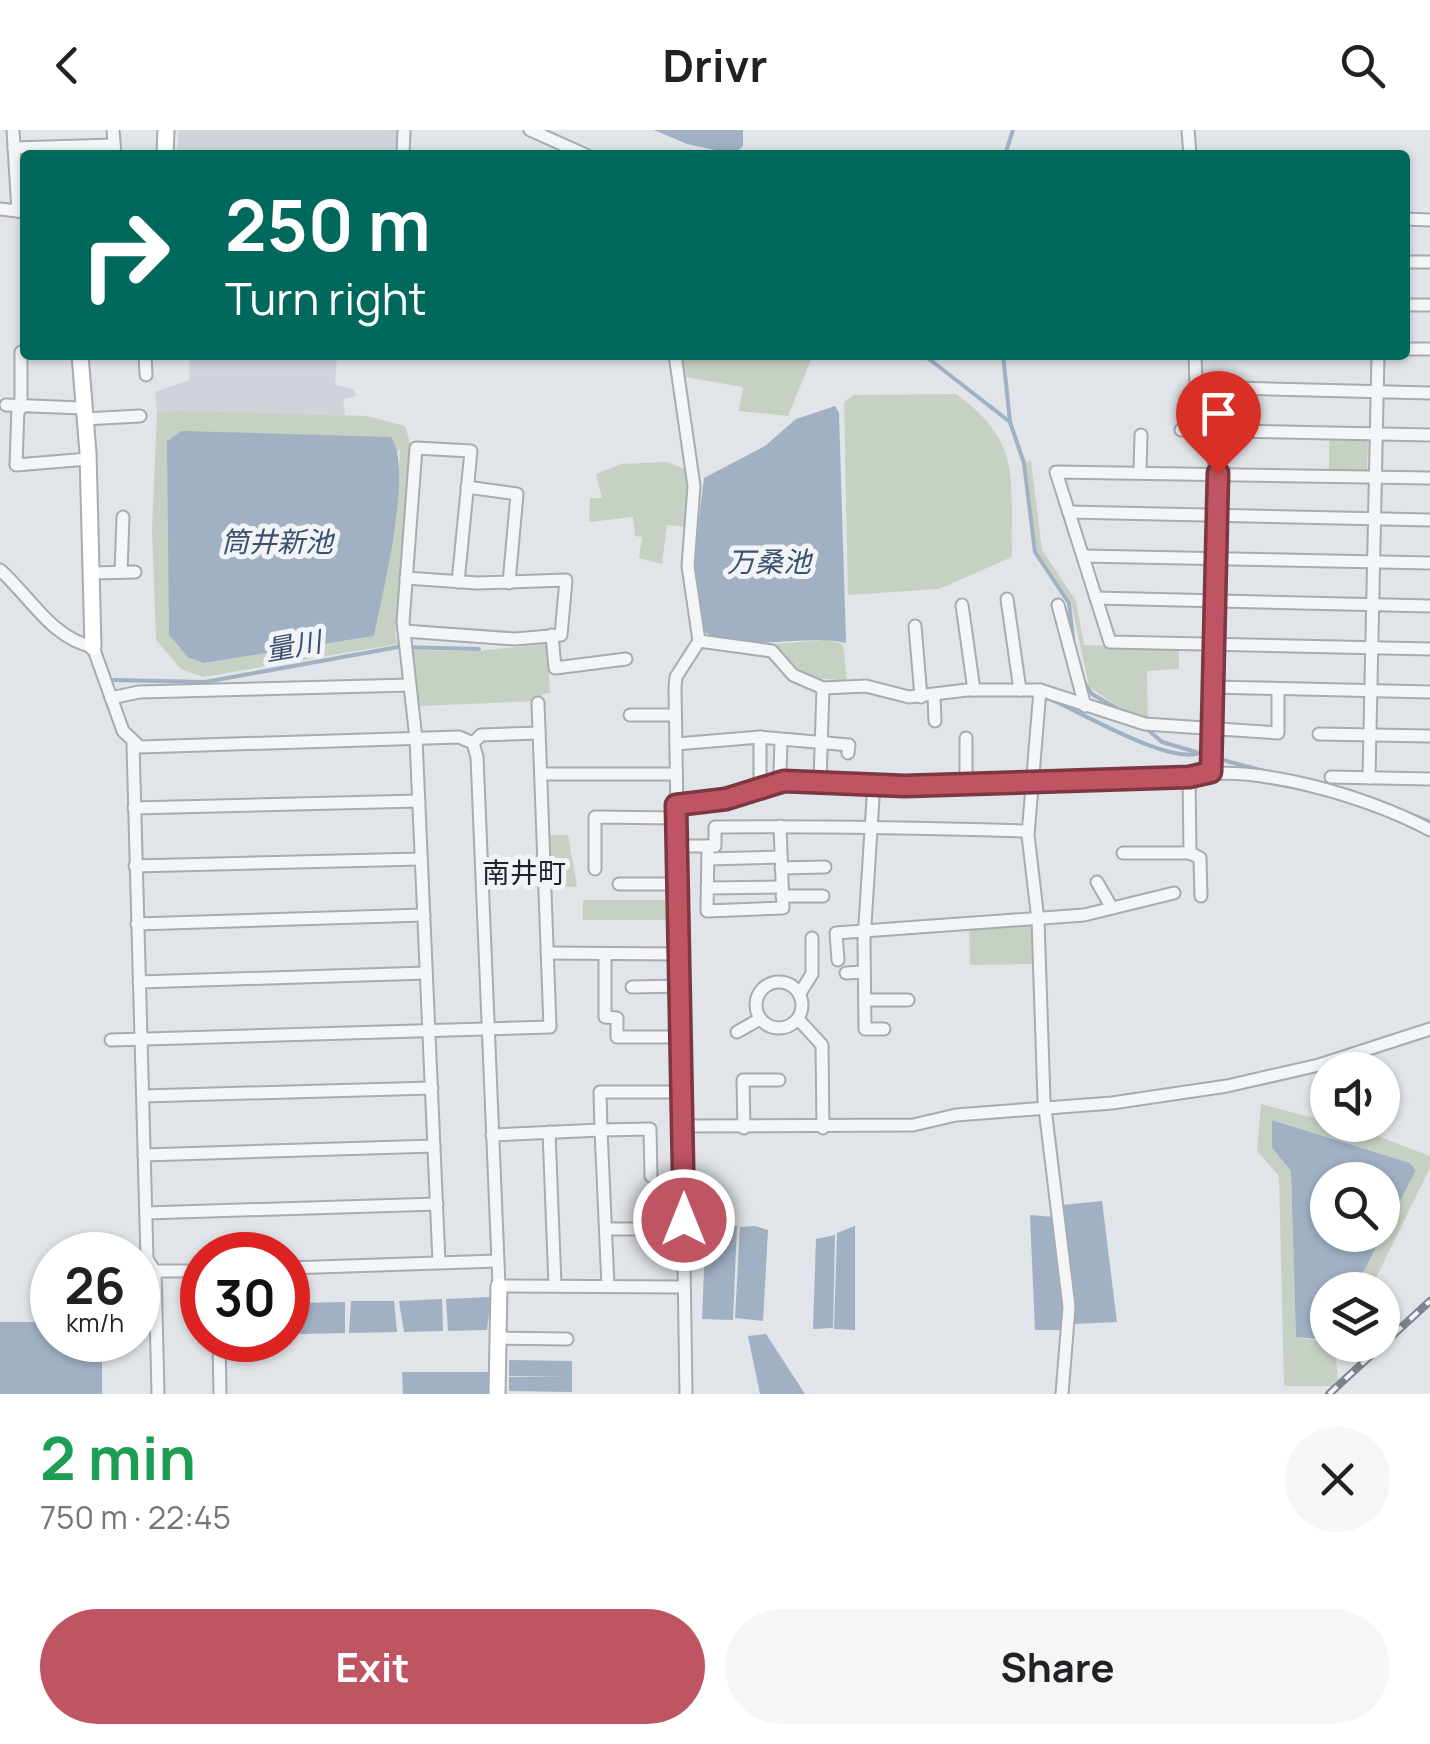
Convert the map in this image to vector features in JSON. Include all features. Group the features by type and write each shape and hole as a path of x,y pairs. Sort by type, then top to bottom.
{"street":[{"path":"12,130 20,196"},
{"path":"14,148 115,150 113,130"},
{"path":"530,130 561,137"},
{"path":"20,360 15,407 16,466 88,459"},
{"path":"80,360 94,647 123,731 133,744 146,1232"},
{"path":"145,360 146,375"},
{"path":"675,360 694,486 688,566 698,641 676,676 675,715 686,1394"},
{"path":"1196,360 1196,388 1204,430 1218,473 1211,768"},
{"path":"1369,778 1378,360"},
{"path":"1196,388 1430,393"},
{"path":"15,407 140,416"},
{"path":"1181,430 1430,434"},
{"path":"1140,471 1141,435"},
{"path":"440,1262 416,739 405,641 416,448 471,451 458,582"},
{"path":"1430,478 1056,472 1110,642 1430,649"},
{"path":"467,487 517,494 509,583"},
{"path":"1068,512 1430,520"},
{"path":"92,573 128,572 123,517"},
{"path":"1082,556 1430,563"},
{"path":"0,570 32,608 59,630 94,647"},
{"path":"405,641 561,635 566,580 509,583 406,578"},
{"path":"1096,598 1430,606"},
{"path":"1007,599 1020,690"},
{"path":"1058,604 1086,706"},
{"path":"962,605 974,690"},
{"path":"915,626 934,720"},
{"path":"552,635 556,668 626,658"},
{"path":"916,640 934,638"},
{"path":"698,641 772,651 793,675 823,688 866,686 896,696 1040,690 1130,721 1210,731 1278,732 1278,689"},
{"path":"111,698 139,692 410,685"},
{"path":"820,780 823,688"},
{"path":"1212,688 1430,692"},
{"path":"1040,690 1028,831 1038,920 1046,1110 1069,1306 1062,1394"},
{"path":"111,1040 550,1027 538,704"},
{"path":"630,715 675,715"},
{"path":"472,742 481,735 539,733"},
{"path":"1319,734 1430,736"},
{"path":"133,744 168,748 459,738 472,742"},
{"path":"676,744 760,738 849,745 848,753"},
{"path":"760,738 760,788"},
{"path":"966,738 966,784"},
{"path":"780,771 781,741"},
{"path":"472,742 477,757 500,1286 497,1394"},
{"path":"595,869 595,817 677,812 784,781 1034,782 1189,777 1211,768 1364,802 1430,830"},
{"path":"541,774 676,774"},
{"path":"1189,777 1190,852"},
{"path":"1331,778 1430,780"},
{"path":"874,784 864,972 865,1029 884,1029"},
{"path":"134,808 419,801"},
{"path":"780,826 782,908 707,911 708,852 715,846 715,827 856,824 873,828 1028,831"},
{"path":"677,846 826,867"},
{"path":"1123,852 1190,852 1200,858 1201,896"},
{"path":"135,866 422,859"},
{"path":"1097,882 1112,908"},
{"path":"619,884 678,884"},
{"path":"707,888 822,896"},
{"path":"838,960 836,933 1038,920 1174,894"},
{"path":"137,924 424,915"},
{"path":"800,993 812,974 812,938"},
{"path":"546,953 679,954"},
{"path":"605,954 604,1017 617,1018 617,1037 682,1037"},
{"path":"846,973 864,972"},
{"path":"138,982 426,973"},
{"path":"777,981 790,984 800,993 798,1019 781,1028 760,1019 756,1010 758,994 777,981"},
{"path":"746,985 758,994"},
{"path":"632,987 680,986"},
{"path":"864,1000 908,1000"},
{"path":"737,1032 760,1019"},
{"path":"798,1019 822,1045 823,1128"},
{"path":"683,1126 823,1128 924,1124 956,1115 1046,1110 1227,1086 1320,1066 1430,1029"},
{"path":"744,1128 743,1080 779,1080"},
{"path":"142,1096 432,1088"},
{"path":"608,1286 600,1092 684,1092"},
{"path":"492,1135 650,1129 650,1176"},
{"path":"549,1132 555,1286"},
{"path":"144,1155 434,1146"},
{"path":"146,1213 437,1204"},
{"path":"606,1229 684,1229"},
{"path":"310,1267 497,1261"},
{"path":"500,1286 682,1288"},
{"path":"498,1338 566,1339"},
{"path":"157,1362 158,1394"},
{"path":"219,1362 220,1394"}],"shaded area":[{"path":"179,130 401,130 400,150 177,150"},
{"path":"190,360 337,360 335,385 354,389 356,396 343,399 345,415 157,413 155,392 189,380"}],"green space":[{"path":"683,360 811,360 788,416 739,411 743,387 685,377"},
{"path":"956,394 978,412 1003,447 1011,485 1012,557 939,589 848,595 844,402 854,395"},
{"name":"筒井新池","path":"157,413 367,416 405,426 412,450 395,633 398,644 203,677 181,669 156,640 152,529","holes":["400,449 396,520 374,636 204,663 189,658"]},
{"path":"1329,436 1368,437 1367,473 1329,472"},
{"path":"1031,461 1042,550 1076,601 1084,645 1179,647 1179,669 1147,671 1148,718 1130,715 1089,687 1071,602 1037,552 1026,462"},
{"path":"667,462 687,470 691,494 686,527 667,525 662,564 639,558 642,537 635,536 633,517 589,522 590,498 602,498 596,474 621,464"},
{"path":"826,640 843,644 847,681 806,677 773,644"},
{"path":"547,644 550,693 542,694 541,701 419,706 412,650 478,651"},
{"path":"547,835 568,835 577,887 549,886"},
{"path":"583,900 672,900 672,920 583,920"},
{"path":"1030,926 1035,964 970,965 969,928"},
{"path":"1261,1104 1310,1117 1310,1132 1273,1120 1272,1148 1291,1171 1296,1337 1310,1339 1310,1362 1336,1362 1338,1380 1332,1386 1284,1386 1279,1176 1257,1151"},
{"path":"1343,1142 1393,1142 1430,1156 1430,1168 1400,1229 1400,1200 1416,1169 1410,1163"},
{"path":"1373,1252 1389,1252 1379,1272 1363,1272"}],"water":[{"path":"654,130 743,130 743,146 738,150 687,144"},
{"name":"万桑池","path":"835,406 839,413 846,643 730,641 713,636 699,628 694,560 704,478 765,446 796,419"},
{"name":"筒井新池","path":"182,431 391,437 397,453 398,503 374,636 204,663 189,658 169,635 167,441"},
{"path":"1272,1120 1310,1132 1310,1142 1343,1142 1410,1163 1416,1170 1400,1201 1400,1162 1310,1162 1310,1252 1374,1252 1363,1272 1310,1272 1310,1338 1296,1337 1291,1171 1272,1148"},
{"path":"1102,1201 1117,1322 1072,1324 1063,1205"},
{"path":"1030,1215 1054,1217 1064,1300 1060,1330 1035,1330"},
{"path":"706,1223 737,1226 733,1320 702,1319"},
{"path":"855,1226 855,1330 834,1329 837,1233"},
{"path":"740,1227 768,1230 763,1321 735,1318"},
{"path":"835,1235 833,1328 813,1329 816,1239"},
{"path":"491,1297 487,1330 448,1331 446,1299"},
{"path":"442,1299 443,1331 404,1332 399,1301"},
{"path":"351,1301 394,1301 397,1332 349,1333"},
{"path":"345,1302 345,1333 310,1334 310,1303"},
{"path":"0,1322 30,1322 30,1362 102,1362 102,1394 0,1394"},
{"path":"766,1334 805,1394 760,1394 748,1336"},
{"path":"509,1360 572,1361 572,1392 509,1391 509,1377 568,1377 509,1376"},
{"path":"402,1372 490,1372 489,1394 403,1394"}],"waterway":[{"path":"1007,150 1013,130"},
{"path":"930,360 1010,422 1024,463 1035,552 1069,603 1073,639"},
{"path":"1004,360 1010,422"},
{"name":"量川","path":"3,580 34,614"},
{"name":"量川","path":"114,680 205,682 398,647 479,649"},
{"path":"1084,682 1092,694 1123,712"},
{"path":"1047,698 1147,745 1186,755 1200,753"},
{"path":"1147,729 1162,742 1206,755"},
{"path":"1215,758 1264,771"},
{"path":"1351,791 1430,822"}],"railway":[{"path":"1329,1394 1430,1301"}],"district":[{"name":"南井町","path":"524,872"}],"route":[{"path":"684,1220 676,805 726,799 740,791 784,781 905,786 1189,777 1211,772 1218,473"}]}
